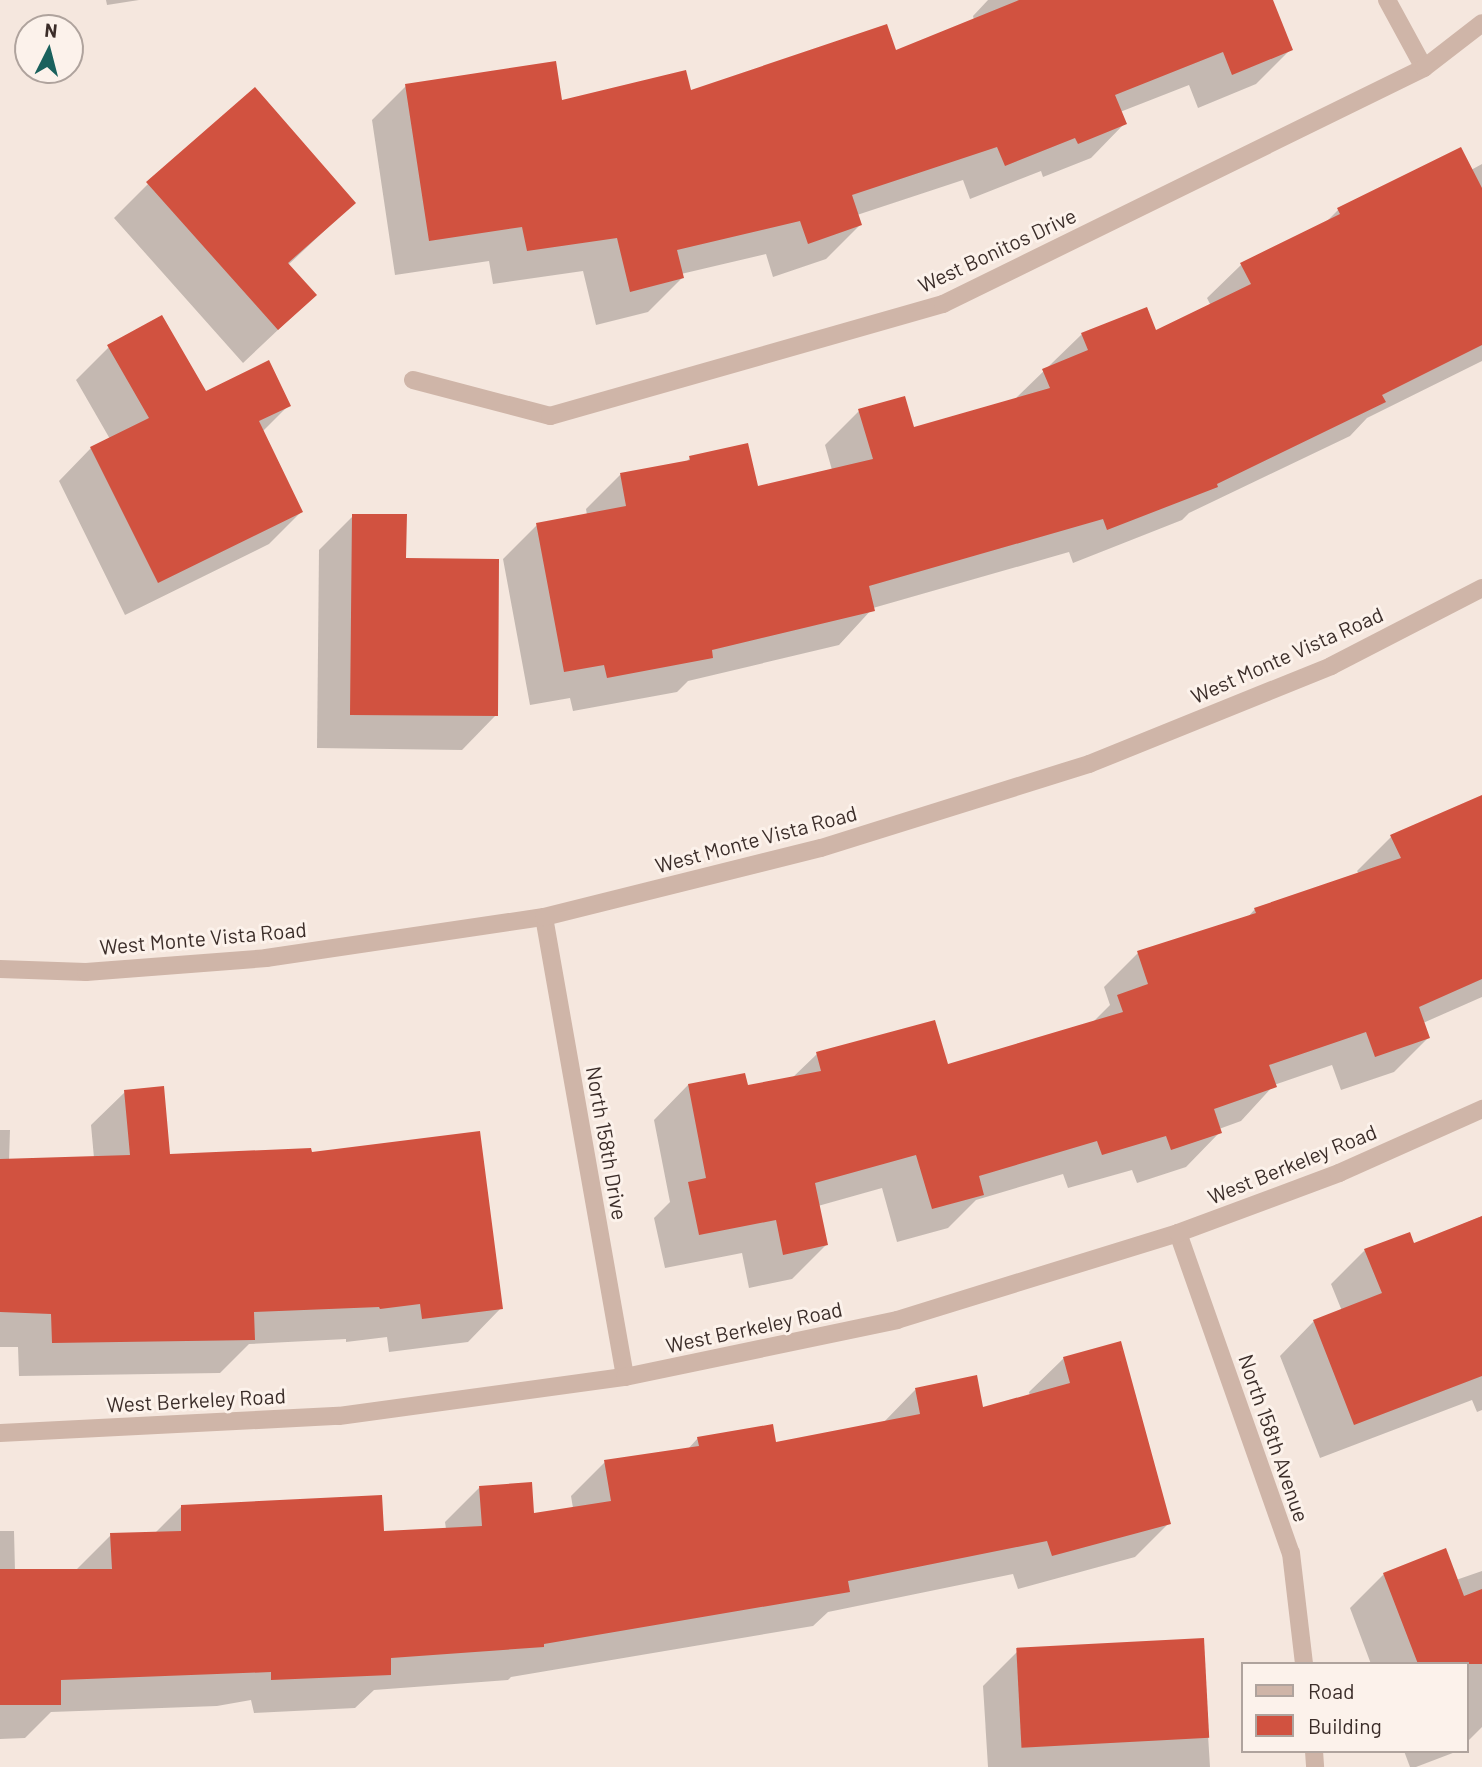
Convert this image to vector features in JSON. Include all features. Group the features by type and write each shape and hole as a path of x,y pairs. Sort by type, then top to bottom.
{"street":[{"path":"1387,0 1423,68"},
{"name":"West Bonitos Drive","path":"413,380 550,416 943,304 1423,68 1482,23"},
{"name":"West Monte Vista Road","path":"0,969 86,972 266,958 544,916 821,848 1089,764 1331,666 1482,588"},
{"name":"North 158th Drive","path":"544,916 625,1377"},
{"name":"West Berkeley Road","path":"0,1433 339,1416 625,1377 897,1320 1178,1233 1339,1173 1482,1109"},
{"name":"North 158th Avenue","path":"1178,1233 1291,1553 1304,1662"}],"building":[{"path":"1019,0 1273,0 1293,50 1232,75 1223,52 1115,95 1127,124 1078,144 1075,138 1005,166 997,147 852,195 862,225 808,244 800,221 677,250 684,278 630,292 617,238 527,251 522,227 429,241 405,84 556,61 562,100 686,70 691,90 887,24 896,50"},
{"path":"255,87 356,203 288,263 317,295 278,330 146,182"},
{"path":"1461,147 1482,188 1482,345 1382,395 1386,402 1217,484 1218,487 1107,530 1103,519 869,586 875,611 712,650 713,658 607,678 604,665 564,672 536,523 626,506 620,473 690,460 689,456 748,443 758,486 873,459 858,409 905,396 914,427 1050,388 1042,369 1088,350 1081,333 1147,307 1156,330 1251,284 1240,263 1340,214 1337,208"},
{"path":"162,315 206,391 269,360 291,406 259,421 303,512 158,583 90,447 149,418 107,345"},
{"path":"352,514 407,514 406,558 499,559 498,716 350,715"},
{"path":"1482,795 1482,979 1419,1007 1430,1038 1375,1057 1366,1032 1269,1065 1277,1087 1214,1109 1222,1133 1171,1150 1166,1136 1102,1155 1097,1141 979,1176 984,1195 932,1209 916,1155 815,1183 828,1245 783,1255 776,1220 699,1235 688,1182 706,1178 688,1084 745,1073 748,1085 821,1071 816,1052 935,1020 948,1064 1123,1012 1117,995 1148,984 1137,951 1256,913 1254,908 1401,858 1390,835"},
{"path":"164,1086 170,1154 311,1148 312,1152 480,1131 503,1309 422,1319 420,1304 380,1309 254,1312 255,1340 52,1343 51,1314 0,1312 0,1159 130,1155 124,1090"},
{"path":"1482,1216 1482,1376 1354,1425 1313,1320 1382,1293 1364,1249 1410,1232 1414,1243"},
{"path":"1121,1341 1171,1524 1052,1556 1047,1541 848,1581 850,1592 544,1644 544,1647 391,1658 391,1675 271,1680 271,1672 61,1680 61,1705 0,1705 0,1569 112,1569 110,1533 181,1531 181,1505 382,1495 384,1531 482,1526 479,1486 532,1482 534,1513 611,1501 604,1460 699,1446 697,1437 773,1424 776,1442 920,1414 915,1388 977,1375 983,1407 1070,1383 1063,1357"},
{"path":"1446,1548 1464,1596 1482,1589 1482,1664 1417,1662 1383,1573"},
{"path":"1204,1638 1209,1738 1021,1748 1016,1648"}]}
